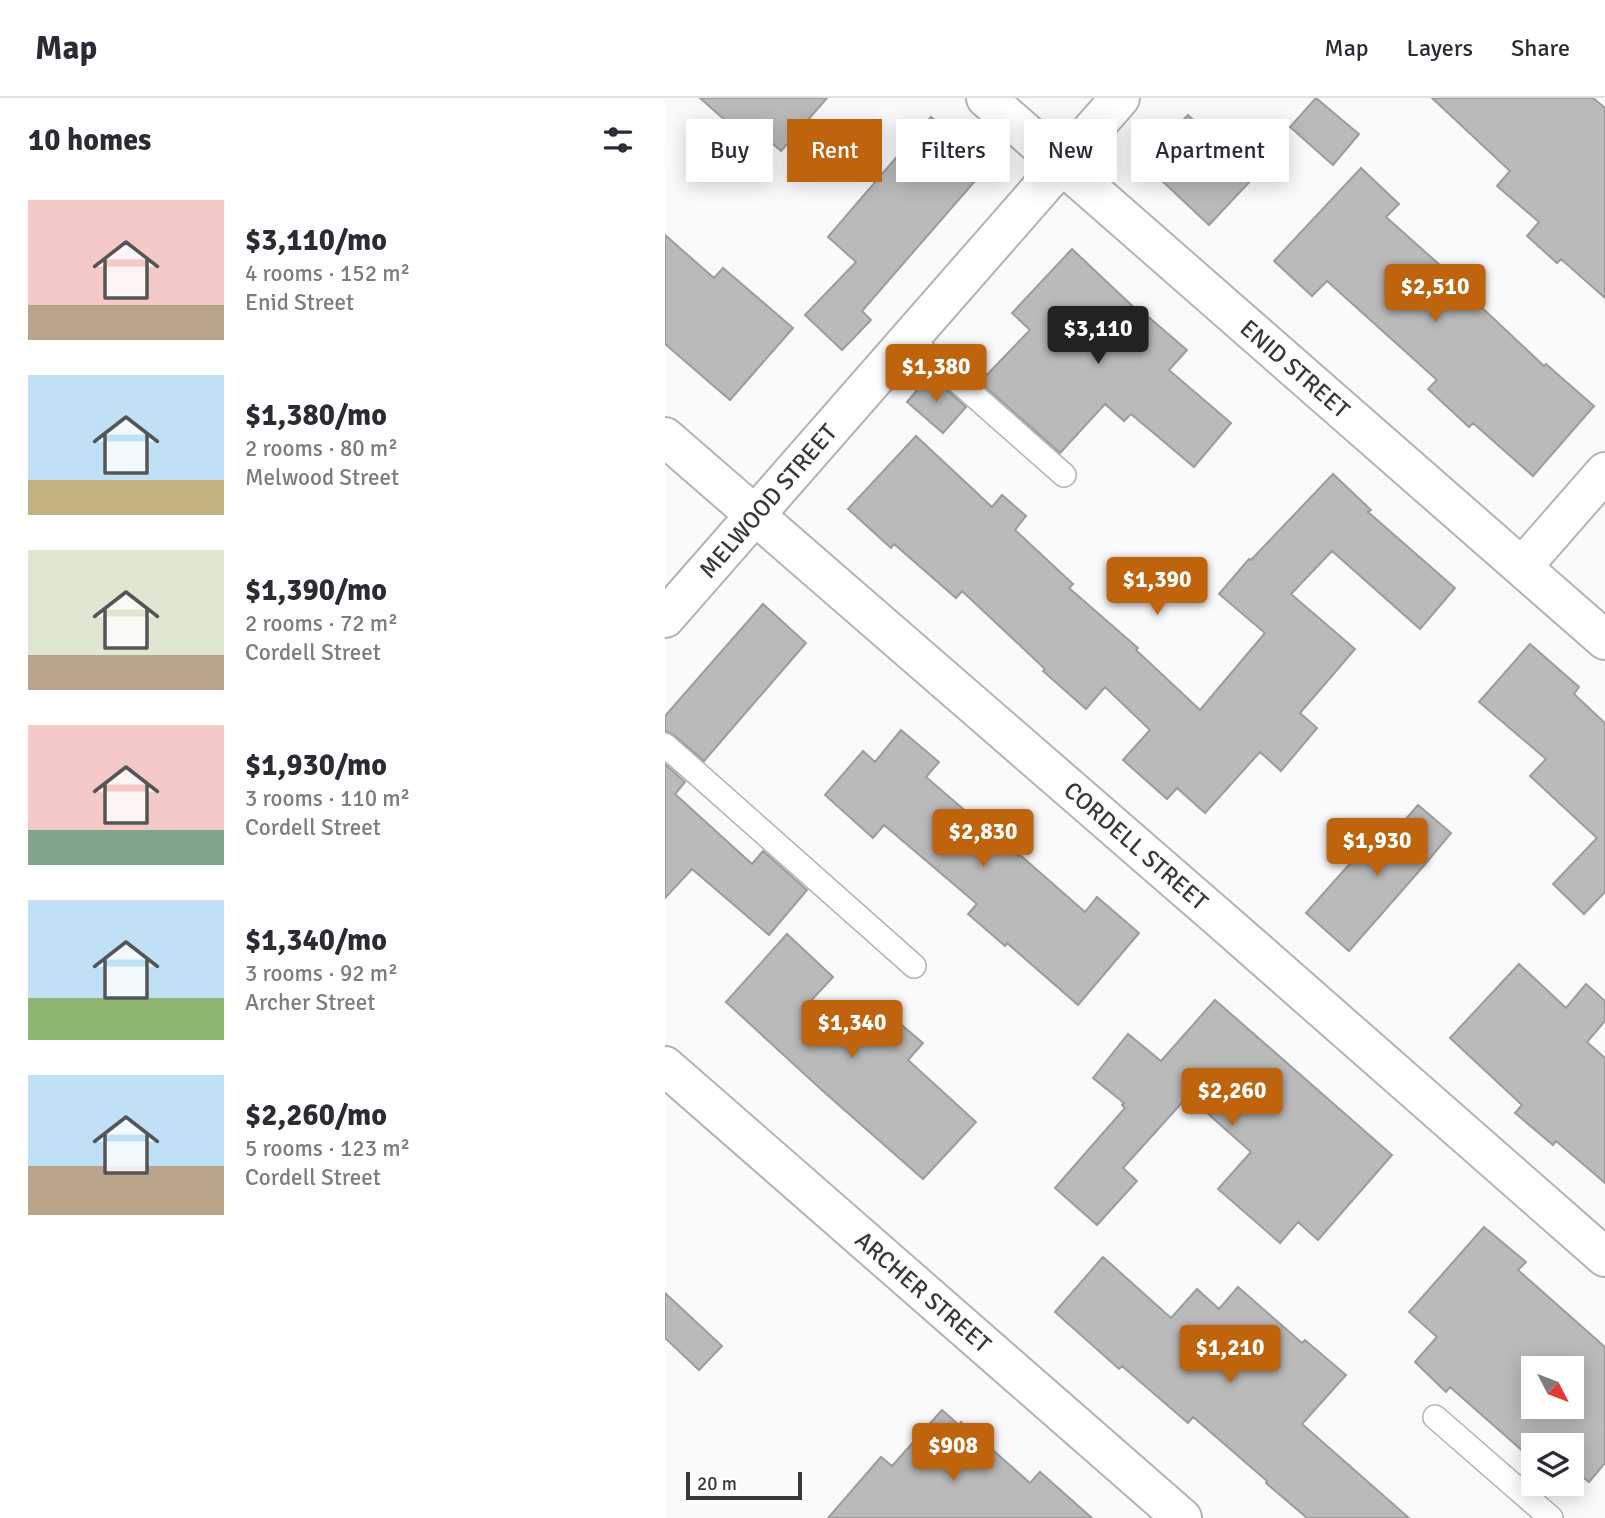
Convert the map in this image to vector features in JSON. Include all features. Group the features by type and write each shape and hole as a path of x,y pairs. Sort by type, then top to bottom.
{"street":[{"name":"ENID STREET","path":"986,98 1024,132"},
{"name":"MELWOOD STREET","path":"1101,119 1119,98"},
{"name":"MELWOOD STREET","path":"665,618 1046,182"},
{"name":"ENID STREET","path":"1080,182 1605,640"},
{"name":"CORDELL STREET","path":"665,437 1605,1257"},
{"path":"1522,567 1605,472"},
{"name":"ARCHER STREET","path":"665,1066 1182,1518"}],"lane":[{"path":"909,339 1064,475"},
{"path":"665,745 914,966"},
{"path":"1435,1417 1551,1518"}],"building":[{"path":"700,98 827,98 809,119 787,119 787,144 781,151 773,144 773,119 724,119"},
{"path":"1316,98 1359,134 1333,165 1290,127"},
{"path":"1432,98 1593,98 1605,108 1605,298 1561,259 1557,263 1527,236 1539,222 1497,186 1510,171"},
{"path":"896,158 896,182 974,182 862,311 871,320 842,350 805,315 856,262 828,237 875,182 882,182 882,174"},
{"path":"1361,168 1399,204 1386,217 1460,283 1458,285 1544,366 1546,364 1594,406 1533,476 1473,423 1469,427 1428,389 1437,380 1327,281 1312,296 1274,261"},
{"path":"1163,182 1249,182 1209,225"},
{"path":"665,235 714,278 723,268 793,328 730,400 665,344"},
{"path":"1072,249 1142,315 1144,313 1187,350 1169,370 1231,423 1194,467 1131,414 1124,421 1105,404 1060,453 980,382 1030,330 1012,313"},
{"path":"930,375 966,407 943,433 907,402"},
{"path":"916,436 992,507 1002,495 1026,516 1015,530 1073,584 1069,588 1138,648 1136,650 1200,710 1265,633 1219,594 1249,559 1251,560 1333,474 1371,510 1368,512 1455,588 1420,629 1332,551 1291,594 1355,649 1300,713 1317,728 1281,771 1260,752 1205,813 1177,788 1167,799 1123,760 1150,730 1105,687 1086,709 1043,671 1045,669 962,591 956,598 894,544 891,548 848,509"},
{"path":"763,604 806,643 704,761 674,735 665,731 665,716"},
{"path":"1530,644 1579,687 1574,694 1605,723 1605,892 1584,914 1553,884 1597,838 1530,776 1546,759 1479,702"},
{"path":"901,730 939,762 926,777 1018,856 1085,912 1097,897 1139,933 1078,1005 1007,943 1005,946 968,914 977,904 884,825 873,838 825,795 863,751 875,762"},
{"path":"665,764 685,782 675,794 752,864 763,851 807,890 769,935 692,869 665,898"},
{"path":"1418,805 1451,833 1349,951 1306,913 1379,831 1388,840"},
{"path":"787,934 833,977 807,1005 853,1047 884,1010 923,1043 908,1060 976,1122 923,1179 726,1002"},
{"path":"1519,964 1566,1008 1586,984 1605,1001 1605,1021 1587,1042 1605,1058 1605,1183 1556,1141 1553,1145 1515,1113 1522,1105 1450,1038"},
{"path":"1215,1000 1392,1155 1318,1240 1298,1222 1280,1243 1218,1189 1251,1152 1188,1096 1123,1168 1137,1181 1097,1225 1055,1188 1125,1108 1122,1105 1124,1103 1093,1078 1128,1034 1161,1061"},
{"path":"1484,1227 1526,1262 1518,1270 1605,1347 1605,1463 1589,1482 1584,1478 1584,1433 1521,1433 1521,1449 1450,1387 1446,1392 1415,1362 1437,1337 1409,1312"},
{"path":"1103,1257 1171,1318 1197,1289 1219,1309 1238,1287 1302,1343 1305,1340 1346,1375 1302,1424 1409,1518 1307,1518 1193,1417 1188,1423 1122,1366 1119,1369 1055,1312"},
{"path":"665,1293 722,1346 699,1370 665,1338"},
{"path":"942,1410 959,1425 961,1422 1030,1483 1040,1472 1092,1518 828,1518 881,1457 892,1466"}]}
